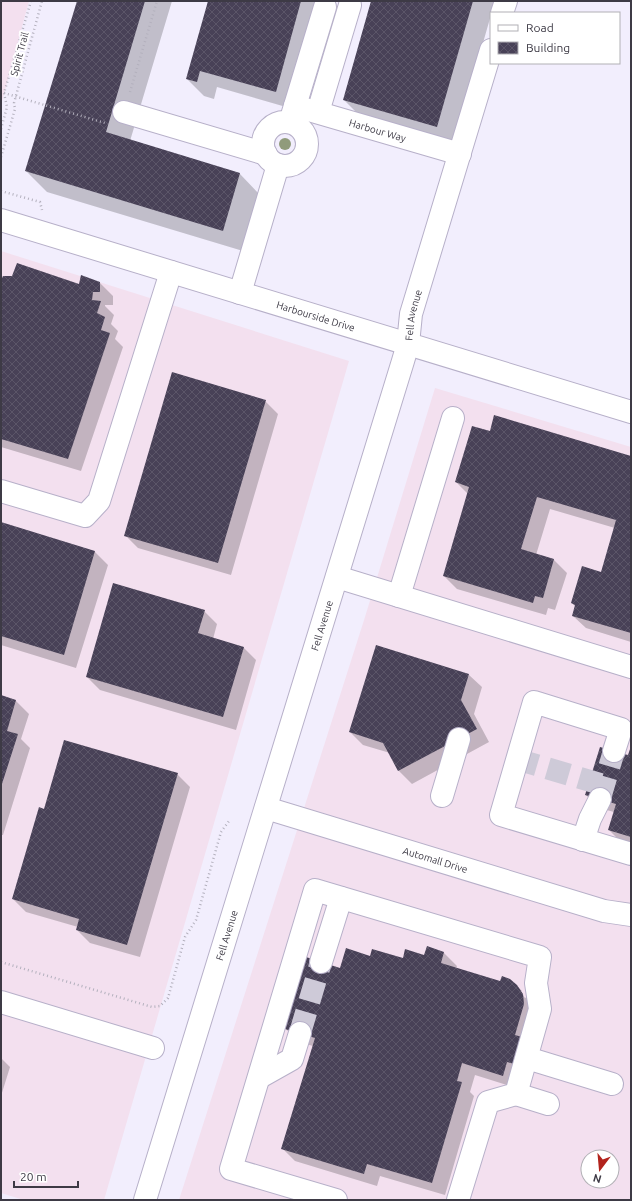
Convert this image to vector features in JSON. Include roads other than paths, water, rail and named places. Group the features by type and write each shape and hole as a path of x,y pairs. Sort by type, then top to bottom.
{"street":[{"path":"502,12 506,1"},
{"path":"318,112 350,5"},
{"path":"272,160 264,150 263,139 268,130 276,123 293,114 324,7"},
{"name":"Fell Avenue","path":"145,1200 408,344 411,314 490,53"},
{"path":"124,112 290,166 301,160 307,149 307,136 293,114"},
{"name":"Harbour Way","path":"293,114 318,112 460,154"},
{"path":"240,293 272,160"},
{"name":"Harbourside Drive","path":"1,220 631,412"},
{"path":"1,491 85,516 100,502 171,272"},
{"path":"399,596 453,418"},
{"path":"336,576 631,667"},
{"path":"614,751 621,729 534,702 501,815 631,854"},
{"path":"442,796 459,739"},
{"path":"583,840 590,819 600,800"},
{"name":"Automall Drive","path":"266,808 604,911 631,914"},
{"path":"336,1200 231,1169 260,1077 315,890 540,957 536,983 540,1009 516,1094"},
{"path":"321,962 341,898"},
{"name":"Automall Drive","path":"604,911 631,930"},
{"path":"1,1002 154,1048"},
{"path":"260,1077 292,1059 300,1033"},
{"path":"527,1058 612,1084"},
{"path":"458,1200 488,1102 516,1094 548,1104"}],"tunnel":[{"path":"600,798 614,751"},
{"path":"516,759 604,785"},
{"path":"300,1033 321,962"}]}
